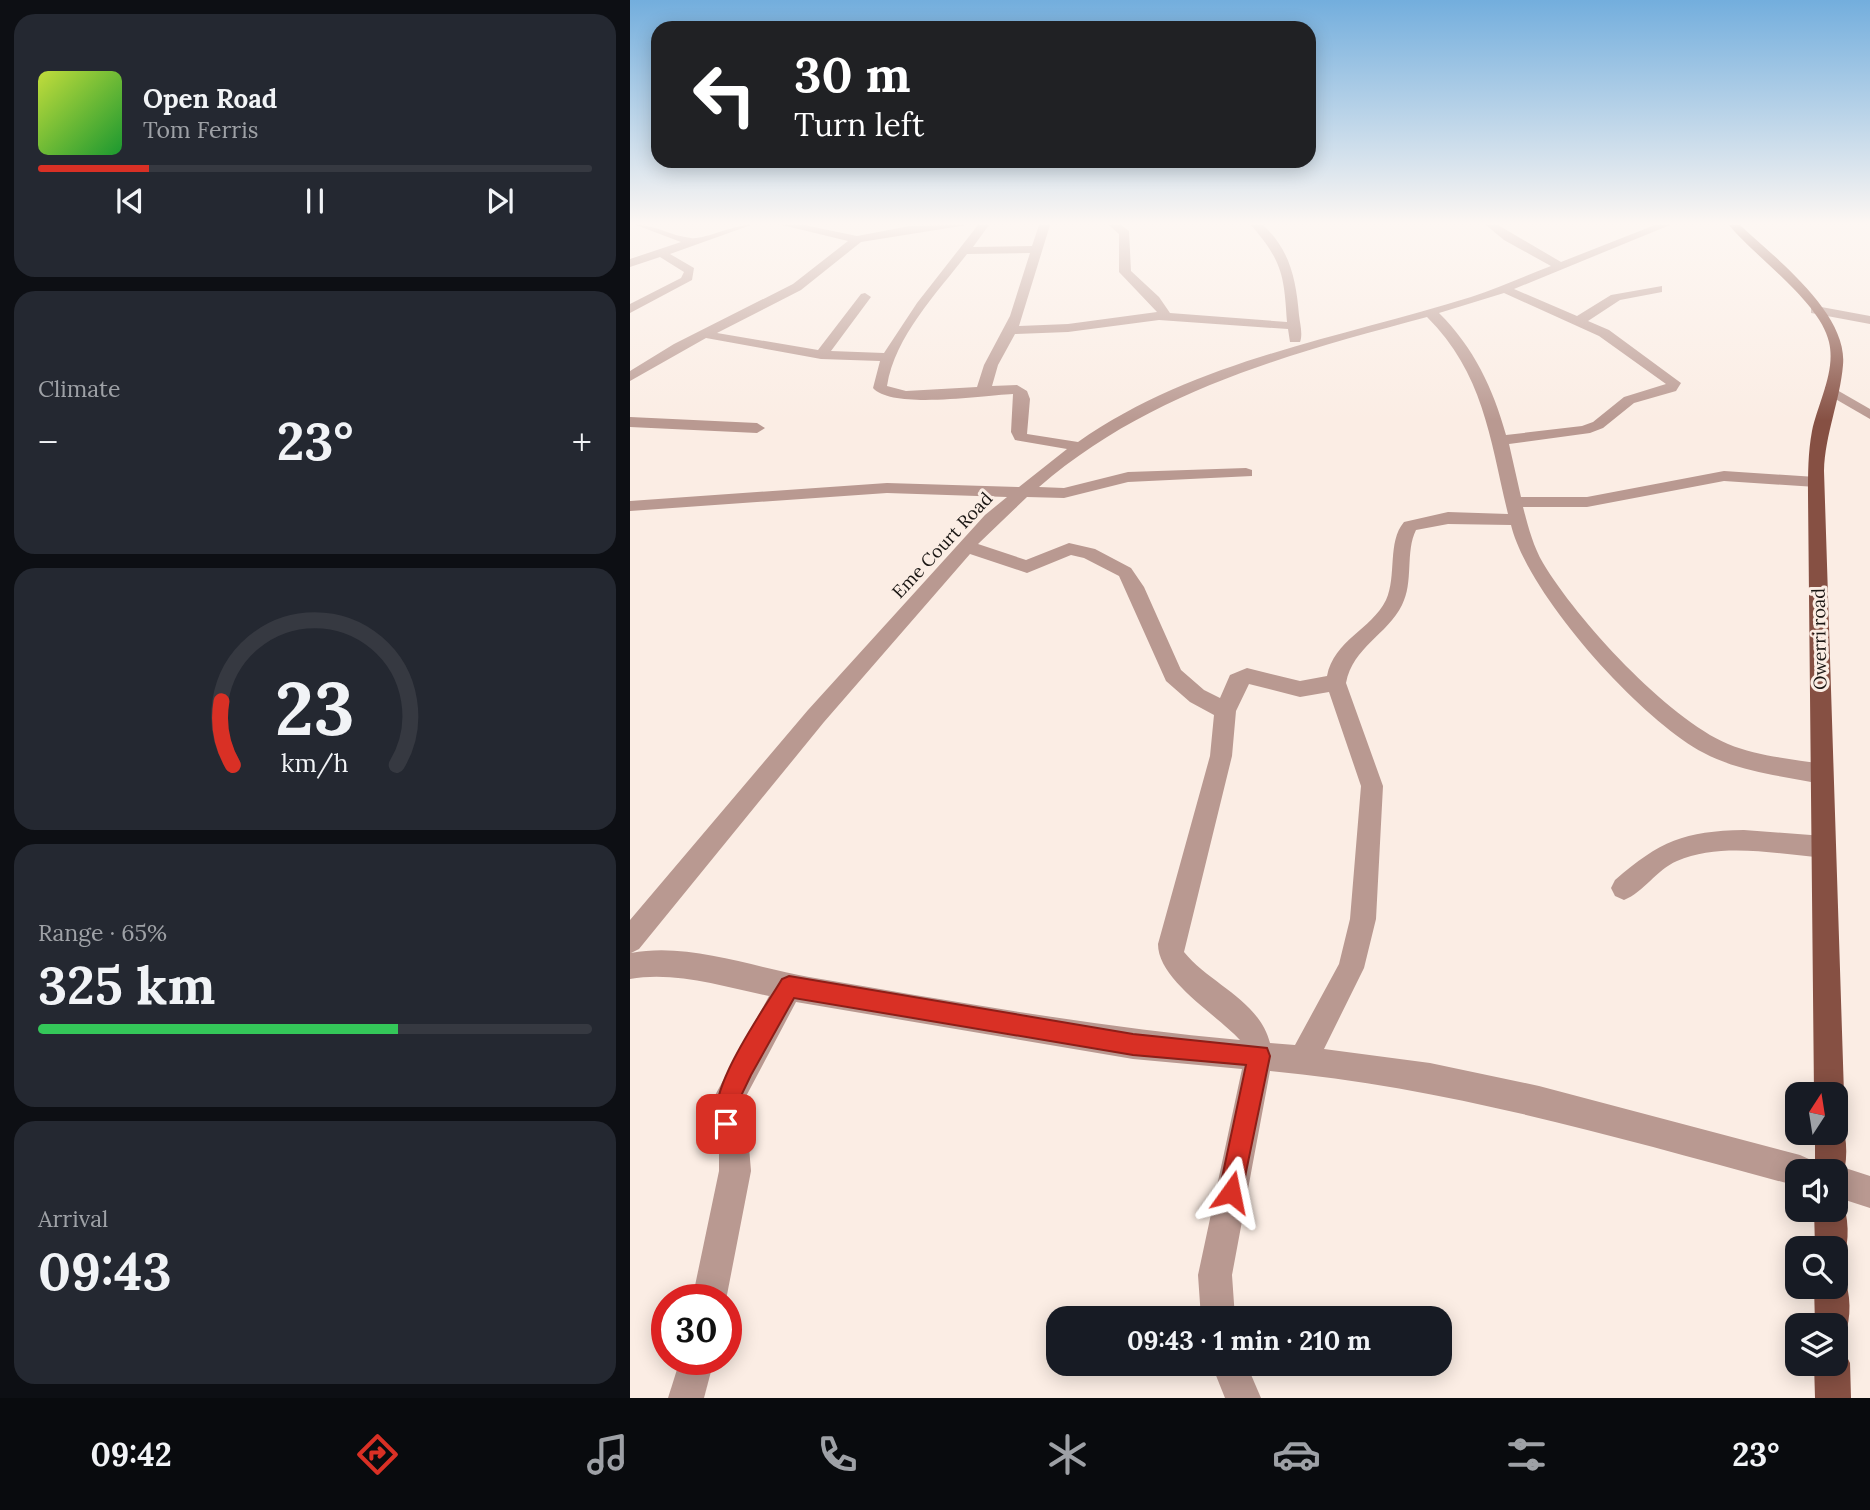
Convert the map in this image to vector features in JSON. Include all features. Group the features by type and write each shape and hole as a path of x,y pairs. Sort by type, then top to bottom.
{"main road":[{"name":"Owerri road","path":"1797,290 1833,332 1837,359 1817,446 1816,482 1829,1082"},
{"path":"1832,1376 1833,1398"}],"street":[{"path":"630,309 666,290"},
{"path":"630,377 705,334 791,290"},
{"path":"936,290 887,357 879,376 883,392 906,395 984,388 1017,389 1022,394 1024,404 1018,431 1020,437 1080,447"},
{"path":"984,388 988,369 1011,330 1025,290"},
{"path":"1145,290 1166,317"},
{"path":"1289,290 1297,348"},
{"name":"Eme Court Road","path":"630,940 816,716 991,519 1080,447 1129,416 1181,390 1297,348 1431,313 1501,290"},
{"path":"1499,441 1586,430 1598,425 1629,400 1671,388 1674,383 1621,343 1580,321 1508,290"},
{"path":"1580,321 1596,306 1615,298 1652,290"},
{"path":"821,355 865,297"},
{"path":"1816,310 1870,320"},
{"path":"1431,313 1447,325 1472,361 1499,441 1524,542 1555,598 1641,690 1676,722 1713,747 1762,762 1822,774"},
{"path":"1011,330 1068,328 1166,317 1294,326"},
{"path":"705,334 747,345 821,355 887,357"},
{"path":"1830,390 1870,415"},
{"path":"630,422 757,428"},
{"path":"630,506 887,488 1076,491 1109,479 1246,473"},
{"path":"1303,1060 1351,968 1363,919 1372,786 1336,683 1337,670 1349,648 1390,610 1396,595 1405,532 1410,526 1448,518 1597,501 1724,476 1816,482"},
{"path":"967,547 1027,567 1069,549 1089,553 1125,572 1135,587 1172,675 1197,696 1225,711"},
{"path":"1217,1306 1215,1275 1259,1056 1254,1035 1233,1012 1177,965 1171,956 1171,944 1221,756 1225,711 1237,681 1247,676 1300,689 1336,683"},
{"path":"1624,888 1666,854 1702,844 1752,842 1824,848"},
{"path":"630,966 646,963 683,965 789,987 1133,1045 1303,1060 1430,1078 1539,1101 1785,1167"},
{"path":"712,1284 735,1171 734,1147 726,1124 728,1100 743,1067 789,987"},
{"path":"1848,1185 1870,1192"},
{"path":"686,1398 693,1375"},
{"path":"1234,1376 1243,1398"}],"route":[{"path":"726,1124 728,1100 743,1067 789,987 1133,1045 1259,1056 1231,1192"}]}
